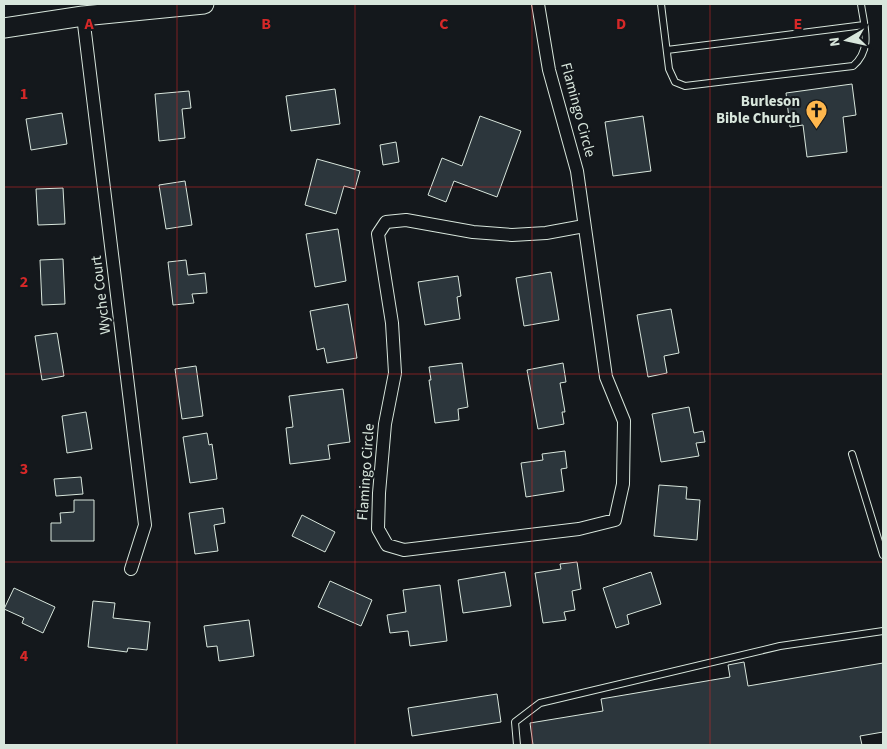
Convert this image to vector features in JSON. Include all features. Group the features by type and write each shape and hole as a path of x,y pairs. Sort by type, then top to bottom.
{"street":[{"path":"4,28 83,13 204,4"},
{"name":"Flamingo Circle","path":"538,4 549,70 577,171 606,377 624,421 623,484 615,520 579,529 404,550 387,545 378,530 379,493 385,424 395,373 392,323 378,234 386,222 406,220 473,232 512,235 546,233 584,226"},
{"name":"Wyche Court","path":"83,13 145,525 131,569"}],"lane":[{"path":"661,4 669,69 676,82 685,86 853,66 862,59 866,42 861,4"},
{"path":"667,50 864,25"},
{"path":"852,454 883,555"},
{"path":"517,745 515,722 540,703 780,646 883,631"}],"building":[{"path":"852,84 856,115 843,117 847,152 807,157 803,125 790,127 786,93"},
{"path":"335,89 340,124 291,131 286,96"},
{"path":"189,91 191,108 182,109 185,138 159,141 155,94"},
{"path":"62,113 67,144 31,150 26,119"},
{"path":"480,116 521,131 497,197 454,181 446,202 428,195 442,158 462,166"},
{"path":"643,116 651,171 613,176 605,122"},
{"path":"396,142 399,162 383,165 380,145"},
{"path":"317,159 360,171 355,189 344,186 336,214 305,205"},
{"path":"185,181 192,225 166,229 159,185"},
{"path":"63,188 65,224 38,225 36,189"},
{"path":"338,229 346,281 315,287 306,234"},
{"path":"63,259 65,304 42,305 40,260"},
{"path":"186,260 188,275 205,273 207,293 192,294 194,303 173,305 168,262"},
{"path":"551,272 559,320 524,326 516,278"},
{"path":"458,276 461,296 457,297 460,319 425,325 418,282"},
{"path":"348,304 357,358 327,363 324,348 317,350 310,311"},
{"path":"671,309 679,353 664,356 667,373 648,377 637,315"},
{"path":"57,333 64,376 42,380 35,336"},
{"path":"462,363 468,407 458,409 459,420 435,423 429,367"},
{"path":"563,363 566,382 560,383 565,412 562,412 564,424 538,429 527,370"},
{"path":"196,366 203,416 182,419 175,369"},
{"path":"343,389 350,442 328,445 330,459 290,464 286,428 293,427 289,396"},
{"path":"689,407 694,433 703,431 705,442 696,443 699,456 661,462 652,414"},
{"path":"86,412 92,449 67,453 62,416"},
{"path":"207,433 209,445 212,444 217,479 190,483 183,437"},
{"path":"565,451 567,468 561,469 564,491 526,497 521,463 543,460 542,454"},
{"path":"81,477 83,494 56,496 54,479"},
{"path":"659,485 687,487 686,499 700,500 697,540 654,536"},
{"path":"74,500 94,500 94,541 51,541 51,523 61,523 60,513 74,512"},
{"path":"223,508 225,523 214,525 218,551 195,554 189,513"},
{"path":"302,515 335,532 325,552 292,536"},
{"path":"577,562 581,589 572,591 575,610 564,612 566,620 543,623 535,573 561,569 560,564"},
{"path":"505,572 511,606 463,613 458,580"},
{"path":"651,572 661,604 627,615 629,624 616,628 603,588"},
{"path":"330,581 372,600 361,626 318,607"},
{"path":"440,585 447,641 410,646 408,631 390,633 387,615 406,612 403,590"},
{"path":"14,588 55,607 43,633 22,623 24,618 4,609"},
{"path":"93,601 115,603 113,618 150,622 147,650 128,648 127,652 88,647"},
{"path":"249,620 254,656 219,661 217,646 207,647 204,626"},
{"path":"744,662 748,686 883,663 883,732 860,736 862,745 533,745 530,723 603,711 601,699 730,677 728,665"},
{"path":"497,694 501,722 412,736 408,708"}],"place":[{"name":"Burleson Bible Church","path":"816,129"}]}
